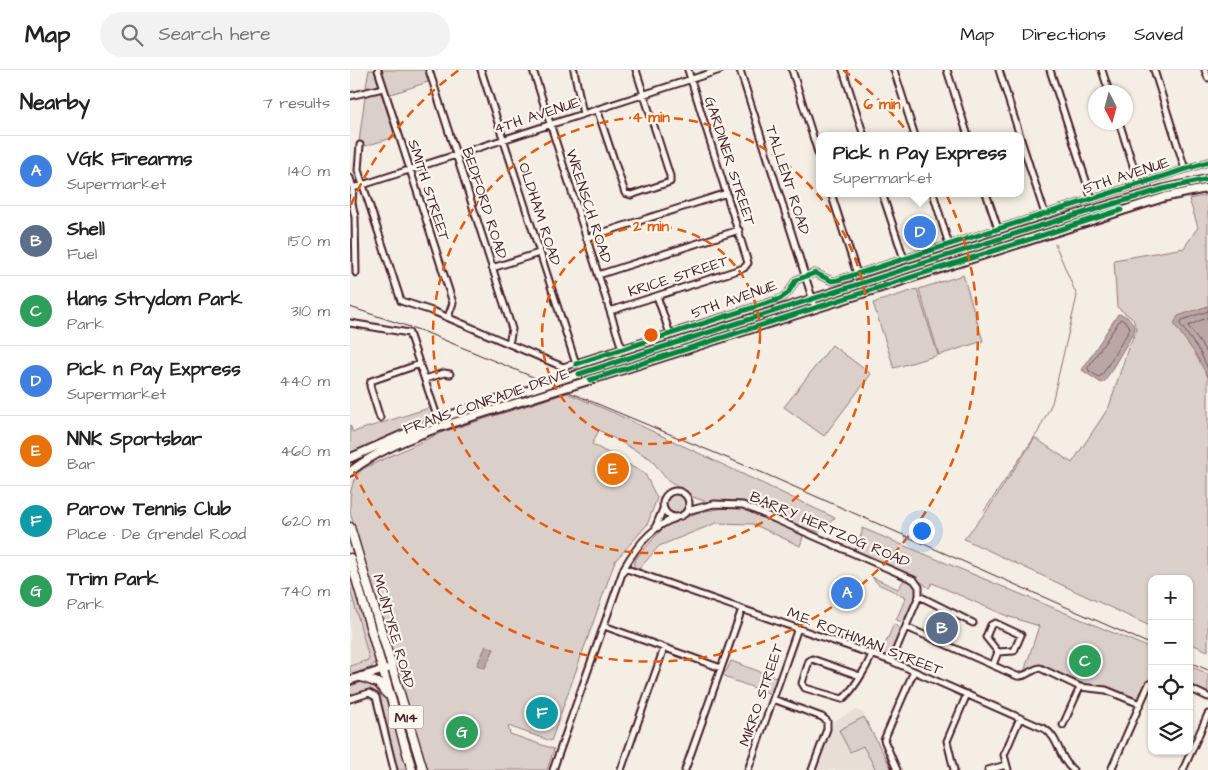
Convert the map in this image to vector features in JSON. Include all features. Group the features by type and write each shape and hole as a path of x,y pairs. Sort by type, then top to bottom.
{"main road":[{"name":"FRANS CONRADIE DRIVE","path":"350,458 438,419 812,298 1163,188 1208,179"},
{"name":"FRANS CONRADIE DRIVE","path":"350,472 370,457 428,432 815,307 1166,197 1208,188"},
{"name":"MCINTYRE ROAD","path":"350,527 387,669 392,703 412,770"},
{"name":"MCINTYRE ROAD","path":"350,558 423,770"},
{"path":"350,680 387,669"},
{"path":"361,677 381,686 392,703"}],"street":[{"name":"SMITH STREET","path":"378,70 452,304 448,317"},
{"name":"BEDFORD ROAD","path":"429,70 512,330 509,344"},
{"name":"OLDHAM ROAD","path":"481,70 576,364"},
{"name":"WRENSCH ROAD","path":"533,70 622,349"},
{"path":"574,70 583,114"},
{"path":"597,109 626,194 634,194 669,183 671,180 636,70"},
{"name":"GARDINER STREET","path":"688,70 749,260"},
{"name":"4TH AVENUE","path":"353,188 720,70"},
{"name":"TALLENT ROAD","path":"740,70 815,307"},
{"path":"792,70 816,146"},
{"path":"843,70 863,132"},
{"path":"894,70 914,132"},
{"path":"947,70 967,132"},
{"path":"999,70 1019,132"},
{"path":"1050,70 1092,199"},
{"path":"1102,70 1107,85"},
{"path":"1154,70 1185,169"},
{"path":"1205,70 1208,78"},
{"path":"350,96 365,94 383,88"},
{"path":"1121,130 1138,184"},
{"path":"360,145 358,168 362,184"},
{"path":"1024,148 1045,214"},
{"name":"5TH AVENUE","path":"362,184 400,299 448,317 559,366 576,364 780,299 788,293 794,281 805,276 818,274 835,281 1208,162"},
{"path":"350,178 353,188 352,203 355,217 356,273"},
{"path":"586,238 727,193"},
{"path":"832,197 857,274"},
{"path":"883,197 904,259"},
{"path":"934,197 949,245"},
{"path":"987,197 998,229"},
{"path":"598,276 739,230"},
{"path":"492,268 539,253"},
{"name":"KRICE STREET","path":"610,311 744,268 749,260"},
{"path":"657,296 670,334"},
{"path":"350,323 407,332 411,336 438,419"},
{"path":"380,418 370,386 371,381 420,364"},
{"path":"425,379 444,373 450,374"},
{"path":"553,770 624,568 634,552 654,529 687,511 688,498 678,491 667,494 654,529"},
{"name":"BARRY HERTZOG ROAD","path":"687,511 714,504 734,503 746,506 912,579 920,587 919,596"},
{"path":"663,508 668,515 676,518"},
{"name":"M.E. ROTHMAN STREET","path":"624,568 872,654 967,694 1048,731 1064,760 1073,770"},
{"path":"891,662 919,596 972,623"},
{"path":"685,770 742,609"},
{"path":"994,623 1018,633 1021,637 1014,651 998,652 986,639 994,623"},
{"path":"604,626 721,668"},
{"path":"906,627 1020,676 1034,668 1040,668 1080,687 1106,690 1140,704"},
{"name":"MIKRO STREET","path":"748,770 798,628"},
{"path":"621,770 664,648"},
{"path":"993,665 998,652"},
{"path":"860,676 812,659 809,661 802,683 805,688 840,699 848,694 860,676 872,654"},
{"path":"898,770 884,740 914,671"},
{"path":"1111,770 1148,686"},
{"path":"1063,725 1080,687"},
{"path":"1193,690 1208,697"},
{"path":"350,699 369,693 377,699 394,770"},
{"path":"954,770 947,741 967,694"},
{"path":"773,699 822,716 827,721 827,729 812,770"},
{"path":"1183,770 1208,714"},
{"path":"988,770 1007,767 1004,754 1020,718"}],"shaded area":[{"path":"369,70 374,70 379,86 376,88 366,87"},
{"path":"380,70 425,70 428,82 388,95"},
{"path":"381,93 395,137 362,147 363,143 359,142 365,96"},
{"path":"1208,195 1208,651 1193,645 1193,575 1148,575 1148,625 964,539 986,512 1035,438 1072,463 1109,407 1129,345 1137,330 1133,319 1117,307 1114,260 1184,248 1198,227 1189,199"},
{"path":"963,275 983,341 939,355 919,289"},
{"path":"917,289 938,355 894,368 873,303"},
{"path":"832,345 871,374 824,436 784,407"},
{"path":"567,393 614,413 835,518 819,532 809,530 739,501 707,502 693,497 668,481 651,459 599,430 592,444 645,474 657,498 647,525 615,561 551,741 508,726 510,734 554,749 547,770 427,770 350,512 353,482 364,468 443,432"},
{"path":"432,407 433,418 359,453 350,454 350,425 353,432"},
{"path":"671,494 679,494 685,500 685,508 679,514 671,514 665,508 665,500"},
{"path":"731,507 742,508 801,534 803,537 800,546 753,524 716,523 659,546 639,569 634,567 634,562 639,555 664,527 699,512"},
{"path":"862,528 1148,647 1148,681 1136,699 1111,688 1084,684 1043,666 1034,666 1024,672 1039,626 1007,616 932,583 929,588 918,580 857,552 855,549 862,533"},
{"path":"350,573 375,661 372,667 350,675 350,666 369,658 350,588"},
{"path":"872,577 898,589 904,580 915,585 916,596 903,622 896,620 906,597 878,584"},
{"path":"350,588 369,658 350,666"},
{"path":"894,624 900,629 891,654 887,656 840,637 841,634 883,649"},
{"path":"731,661 777,678 771,694 727,678 723,674"},
{"path":"1193,667 1208,674 1208,693 1193,687"},
{"path":"388,677 393,684 418,770 415,770"},
{"path":"363,682 372,683 385,697 409,770 396,770 378,695 370,691 350,696 350,686"},
{"path":"855,710 863,713 892,770 816,770 834,721"},
{"path":"864,717 892,770 876,770 863,746 850,752 839,730"}],"water":[{"path":"1208,306 1208,377 1196,355 1174,324 1178,316"},
{"path":"1118,314 1130,319 1135,330 1105,381 1101,383 1082,370"},
{"path":"486,646 494,649 485,668 477,665"}],"waterway":[{"path":"984,511 1038,432 1052,403 1077,296 1055,244"}],"railway":[{"path":"350,307 425,332 763,473 1148,643"},
{"path":"1193,664 1208,670"}],"cycle path":[{"path":"576,364 780,299 788,293 796,280 815,273 832,281 838,280 1208,162"},
{"path":"579,374 1033,228 1163,189 1208,179"},
{"path":"590,380 1121,210"}],"place":[{"name":"Pick n Pay Express","path":"920,232"},
{"name":"NNK Sportsbar","path":"613,469"},
{"name":"VGK Firearms","path":"847,593"},
{"name":"Shell","path":"942,628"},
{"name":"Hans Strydom Park","path":"1085,661"},
{"name":"Parow Tennis Club","path":"542,713"},
{"name":"Trim Park","path":"462,732"}]}
